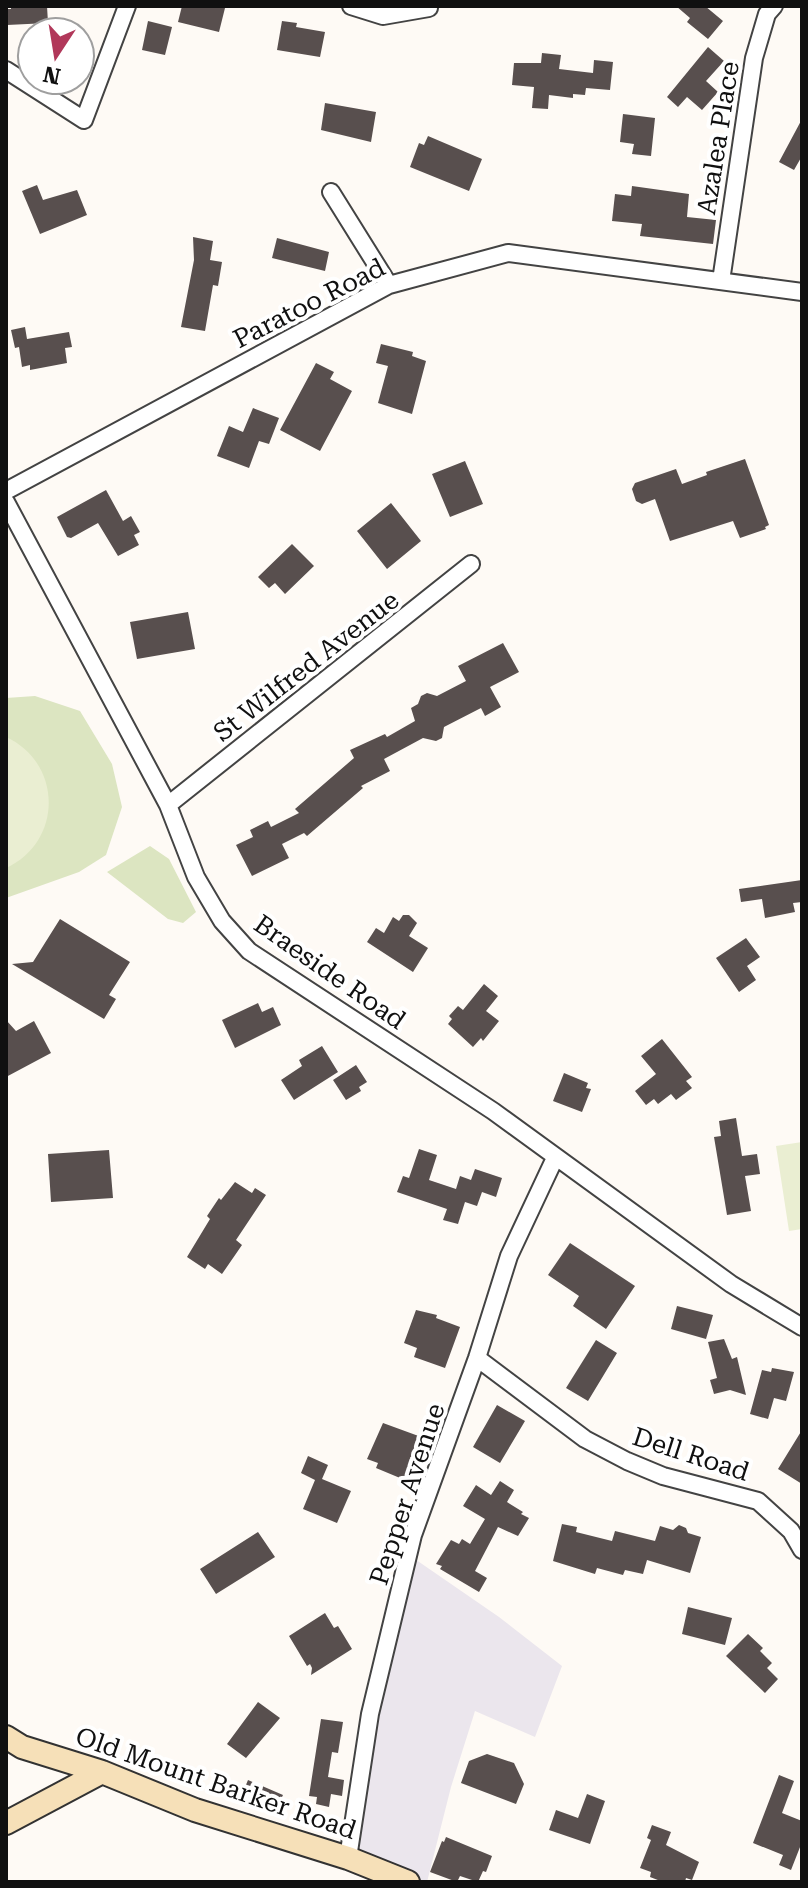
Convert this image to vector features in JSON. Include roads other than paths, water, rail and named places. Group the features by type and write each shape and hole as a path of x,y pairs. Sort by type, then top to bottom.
{"main road":[{"name":"Old Mount Barker Road","path":"6,1737 22,1747 102,1772 195,1810 348,1858 408,1882"},
{"path":"6,1823 102,1772"}],"street":[{"path":"6,70 84,120 127,6"},
{"path":"351,6 383,16 429,8"},
{"name":"Azalea Place","path":"721,281 754,58 767,14 774,6"},
{"path":"331,192 389,285"},
{"name":"Paratoo Road","path":"6,491 389,285 508,253 802,292"},
{"name":"Braeside Road","path":"6,502 168,805 196,877 222,921 249,951 493,1111 731,1284 802,1327"},
{"name":"St Wilfred Avenue","path":"168,805 471,564"},
{"name":"Pepper Avenue","path":"348,1858 370,1714 413,1535 477,1358 509,1256 555,1158"},
{"name":"Dell Road","path":"477,1358 585,1439 627,1461 663,1476 758,1501 791,1531 802,1550"}]}
